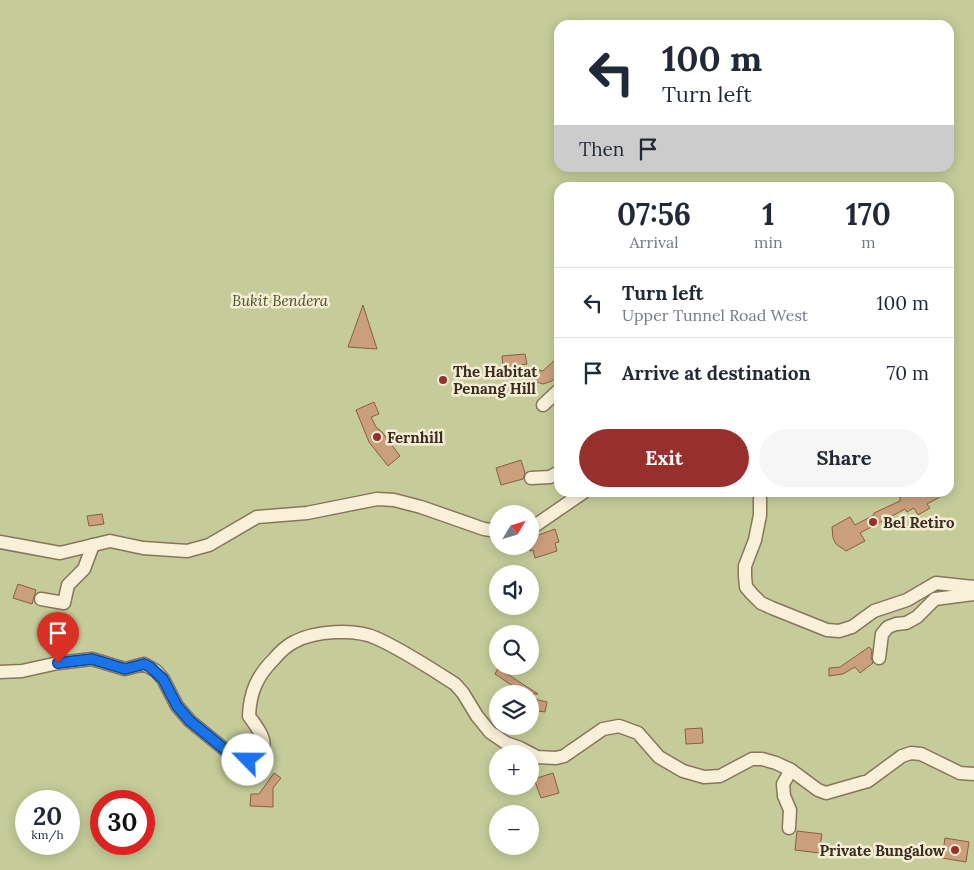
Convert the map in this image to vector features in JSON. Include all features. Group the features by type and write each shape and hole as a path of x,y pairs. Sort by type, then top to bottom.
{"street":[{"path":"543,405 554,395"},
{"path":"532,478 550,477 554,475"},
{"path":"539,524 577,497"},
{"path":"760,497 760,515 757,532 753,549 745,566 746,587 761,603 772,608 827,630 839,631 852,627 874,611 906,600 936,583 974,587"},
{"path":"0,542 60,554 110,541 143,548 187,551 209,545 258,517 307,513 377,499 394,500 489,530"},
{"path":"41,599 64,603 68,585 84,569 94,545"},
{"path":"879,658 882,634 888,627 906,623 918,617 935,599 974,594"},
{"path":"0,672 22,671 58,663 92,659 125,669 144,664 156,671 163,679 177,706 190,721 234,757 248,760 261,752 264,744 263,735 249,716 253,688 260,674 283,649 295,641 308,636 349,632 375,637 455,684 490,732 506,743 537,757 556,758 564,756 603,729 619,726 638,733 659,757 684,772 704,777 720,776 752,759 762,759 776,762 791,770 818,790 826,793 868,781 902,756 912,753 921,754 960,773 974,774"},
{"path":"789,828 790,810 784,796 783,784 791,770"}],"green space":[{"name":"Bukit Bendera","path":"0,0 974,0 974,870 0,870"}],"building":[{"path":"363,305 377,349 348,347"},
{"path":"525,354 527,364 503,367 502,356"},
{"path":"554,361 554,379 552,381 543,384 524,378 528,367 543,371"},
{"name":"Fernhill","path":"374,402 379,414 371,417 376,427 400,456 388,466 369,442 356,410"},
{"path":"521,460 525,473 523,479 501,485 496,468"},
{"name":"Bel Retiro","path":"900,497 940,497 927,504 930,508 918,515 914,508 907,512 905,509 860,533 865,541 846,551 836,544 833,538 832,527 850,517 855,525 874,515 874,513 900,501"},
{"path":"102,514 104,524 89,526 87,516"},
{"path":"555,529 559,542 555,543 557,551 535,558 534,555 539,555 539,535"},
{"path":"18,584 36,590 32,604 13,598"},
{"path":"869,647 872,650 871,657 873,663 860,673 855,667 843,674 829,676 829,668 840,667"},
{"path":"496,675 509,675 524,685 512,685"},
{"path":"539,700 547,702 545,712 539,711"},
{"path":"702,728 703,743 686,744 685,729"},
{"path":"274,773 281,778 273,788 273,807 250,806 251,794 259,794"},
{"path":"553,773 559,793 541,798 539,777"},
{"path":"797,831 822,834 819,853 795,850"},
{"name":"Private Bungalow","path":"945,838 969,842 966,862 942,858"}],"place":[{"name":"The Habitat Penang Hill","path":"443,380"},
{"name":"Fernhill","path":"377,437"},
{"name":"Bel Retiro","path":"873,522"},
{"name":"Private Bungalow","path":"955,850"}],"route":[{"path":"58,663 92,659 125,669 144,664 150,667 163,679 177,706 190,721 234,757 248,760"}]}
